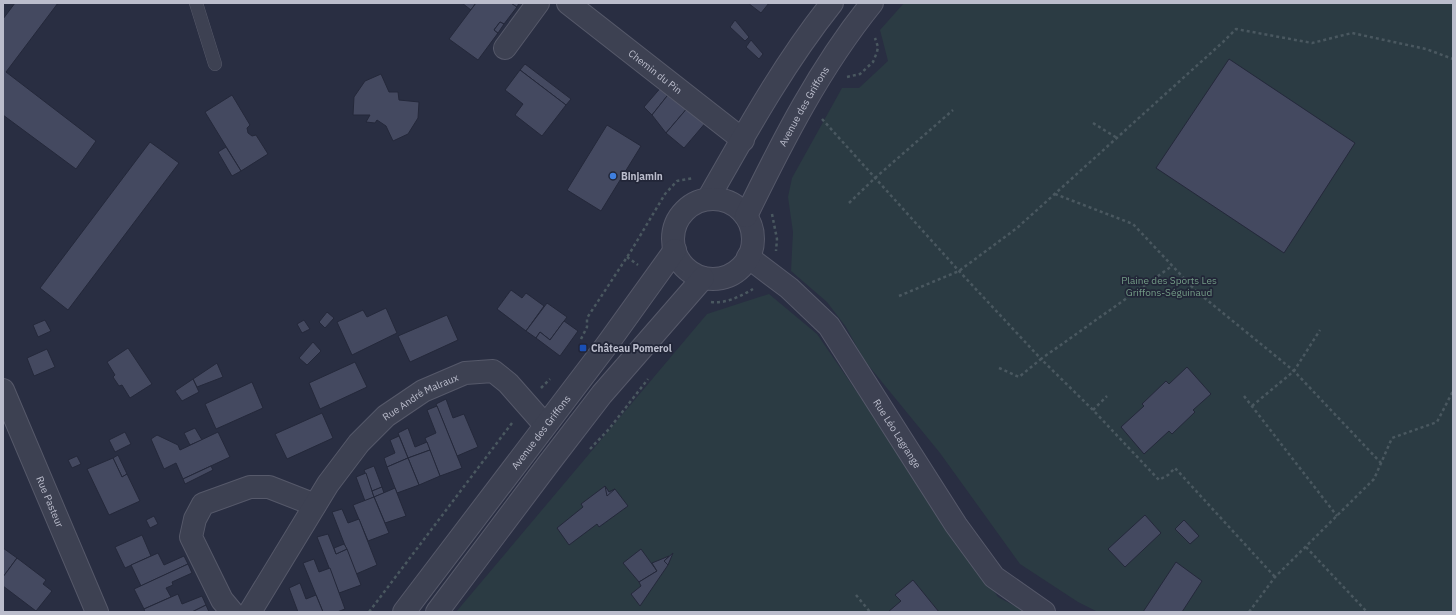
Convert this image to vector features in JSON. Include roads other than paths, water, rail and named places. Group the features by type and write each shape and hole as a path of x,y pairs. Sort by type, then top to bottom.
{"street":[{"path":"505,48 538,3"},
{"name":"Chemin du Pin","path":"568,3 742,140"},
{"path":"708,199 776,84 818,20 832,3"},
{"name":"Avenue des Griffons","path":"746,216 787,133 826,66 872,3"},
{"path":"708,199 719,200 738,208 746,216 752,236 752,247 748,257 740,268 730,275 717,278 704,278 691,272 681,263 675,250 673,239 674,227 687,208 697,202 708,199"},
{"name":"Avenue des Griffons","path":"404,612 606,346 675,250"},
{"name":"Rue Léo Lagrange","path":"748,257 789,288 829,326 952,518 994,577 1044,612"},
{"path":"437,612 602,394 704,278"},
{"path":"606,346 628,365"},
{"name":"Rue André Malraux","path":"250,612 328,484 359,443 386,416 423,392 465,373 493,371 508,383 545,425"},
{"name":"Rue Pasteur","path":"3,390 97,612"},
{"path":"232,612 222,600 191,536 195,519 203,504 250,487 269,487 316,505"}],"lane":[{"path":"196,3 215,64"}],"place":[{"name":"Binjamin","path":"613,176"},
{"name":"Château Pomerol","path":"583,348"}],"park label":[{"name":"Plaine des Sports Les Griffons-Séguinaud","path":"1169,286"}]}
